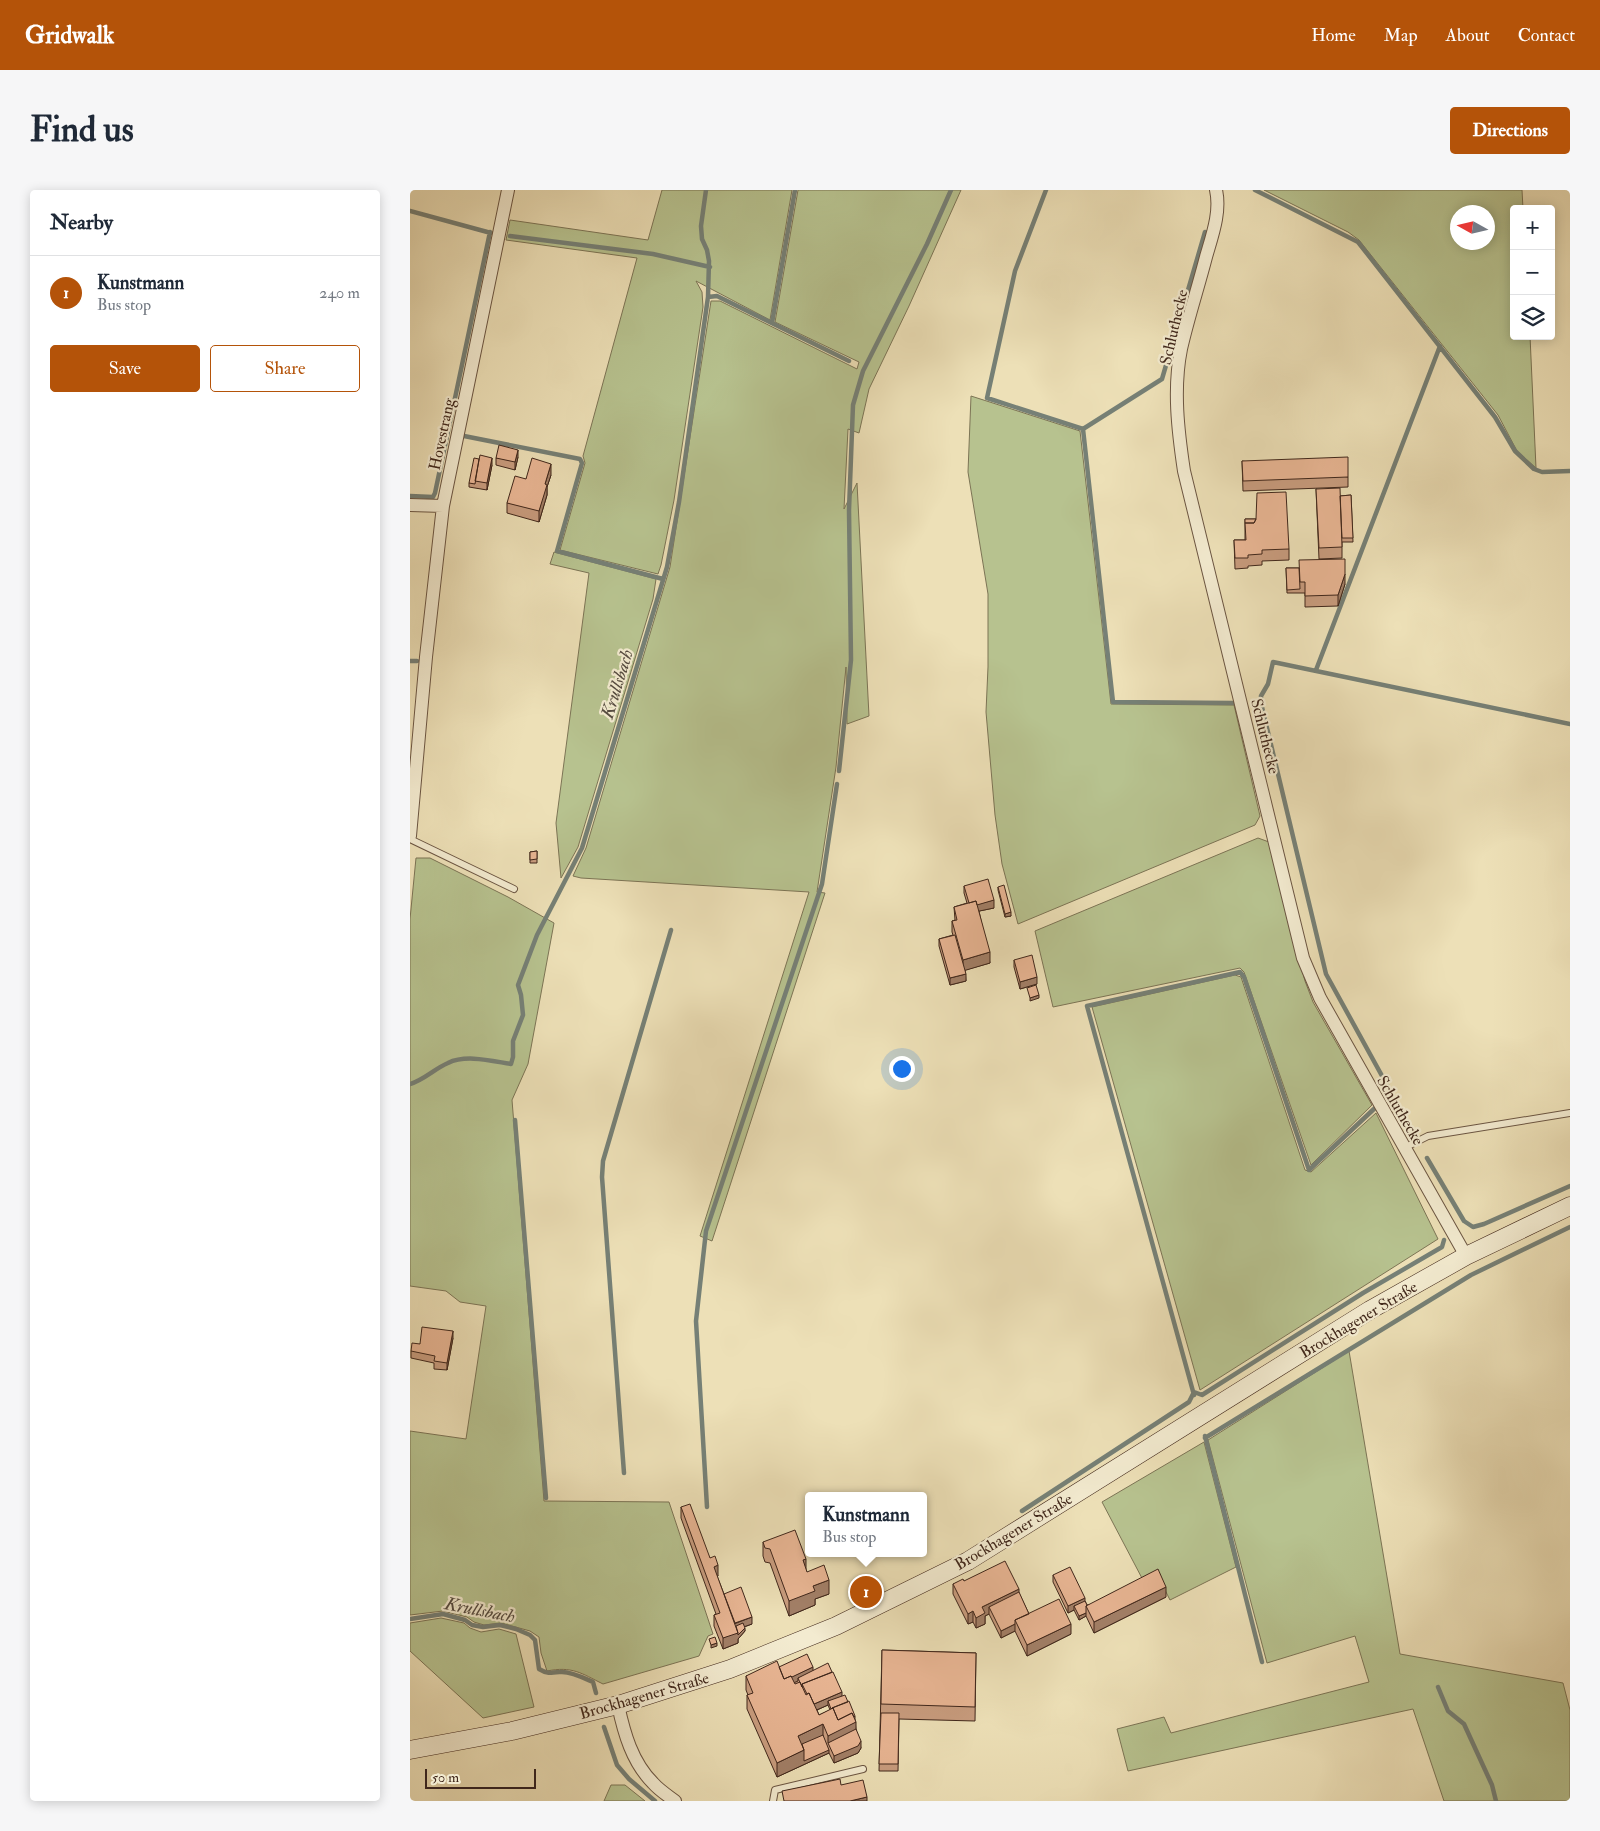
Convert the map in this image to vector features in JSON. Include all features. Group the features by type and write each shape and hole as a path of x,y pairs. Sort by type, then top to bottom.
{"main road":[{"name":"Brockhagener Straße","path":"410,1750 512,1731 618,1705 730,1669 836,1626 968,1561 1370,1310 1466,1256 1570,1206"}],"street":[{"name":"Hovestrang","path":"410,838 426,657 443,506 508,190"},
{"name":"Schluthecke","path":"1216,190 1218,200 1215,227 1181,351 1177,392 1177,428 1184,471 1303,958 1320,998 1466,1256"},
{"path":"410,505 443,506"},
{"path":"618,1705 624,1734 639,1766 653,1784 674,1801"}],"lane":[{"path":"410,838 514,889"},
{"path":"1404,1148 1428,1136 1570,1112"},
{"path":"773,1801 775,1790 863,1768"}],"green space":[{"path":"662,190 792,190 770,320 696,281 702,292 703,307 674,500 658,574 560,550 585,463 583,456 637,258 506,240 510,220 648,240"},
{"path":"798,190 961,190 869,389 859,433 848,429 844,509 857,483 869,716 847,724 846,667 836,767 817,892 825,893 712,1241 700,1236 809,892 573,876 586,848 670,567 711,301 720,301 857,369 859,362 775,322"},
{"path":"1264,190 1522,190 1523,205 1510,205 1510,340 1530,340 1536,468 1517,451 1498,415 1359,240 1348,232"},
{"path":"971,396 1080,431 1111,704 1234,705 1260,816 1255,825 1018,924 1002,864 995,815 986,712 988,594 968,472"},
{"path":"554,552 656,579 653,599 578,847 561,878 556,823 589,573 550,564"},
{"path":"1258,838 1269,842 1305,981 1313,1002 1372,1105 1311,1165 1244,972 1240,968 1053,1007 1035,931"},
{"path":"416,858 430,858 508,897 554,923 528,1064 512,1100 544,1501 669,1502 713,1634 708,1636 699,1656 603,1684 576,1671 563,1669 547,1671 541,1653 539,1637 530,1631 501,1623 484,1625 474,1622 467,1617 443,1611 410,1615 410,1431 466,1439 486,1306 460,1302 446,1291 410,1286 410,919"},
{"path":"1235,975 1241,977 1305,1170 1311,1172 1376,1113 1438,1239 1200,1390 1092,1007"},
{"path":"1349,1351 1400,1654 1563,1683 1570,1710 1570,1801 1444,1801 1413,1709 1128,1771 1117,1729 1164,1717 1171,1733 1369,1682 1355,1636 1267,1663 1208,1440"},
{"path":"1204,1442 1236,1567 1170,1600 1158,1576 1144,1582 1102,1502"},
{"path":"441,1618 464,1623 470,1628 481,1632 499,1629 516,1634 534,1707 483,1718 410,1651 410,1623"},
{"path":"611,1785 625,1785 645,1801 604,1801"}],"building":[{"path":"499,445 518,450 515,462 496,458"},
{"path":"480,455 492,458 487,483 475,481"},
{"path":"1348,457 1348,477 1243,481 1242,461"},
{"path":"474,458 479,459 475,484 469,483"},
{"path":"532,458 551,464 539,511 507,503 515,476 526,479"},
{"path":"1340,488 1342,547 1319,548 1316,489"},
{"path":"1286,492 1289,549 1262,550 1262,554 1248,555 1248,558 1235,558 1234,540 1246,540 1245,523 1254,523 1256,519 1257,493"},
{"path":"1351,495 1353,538 1342,538 1340,496"},
{"path":"1245,519 1256,519 1254,523 1245,523"},
{"path":"1345,559 1345,574 1338,595 1305,596 1305,582 1300,582 1299,560"},
{"path":"1286,568 1299,568 1300,589 1287,590"},
{"path":"537,851 537,859 530,860 530,852"},
{"path":"988,879 994,900 977,905 976,901 969,903 964,886"},
{"path":"1004,885 1011,912 1005,914 998,887"},
{"path":"976,901 990,952 963,960 952,921 957,920 954,907"},
{"path":"955,935 966,974 950,978 939,939"},
{"path":"1032,955 1037,977 1020,982 1014,960"},
{"path":"1036,985 1039,995 1030,998 1027,988"},
{"path":"422,1327 453,1331 447,1363 434,1361 435,1356 411,1351 412,1343 420,1344"},
{"path":"690,1504 710,1558 715,1556 718,1565 714,1567 738,1633 723,1638 714,1615 720,1613 681,1507"},
{"path":"795,1530 806,1559 803,1560 807,1572 824,1565 829,1580 813,1586 815,1591 789,1601 770,1549 765,1548 763,1542"},
{"path":"1005,1561 1019,1589 982,1607 985,1613 976,1618 973,1611 968,1614 953,1584 963,1579 964,1581"},
{"path":"1070,1567 1085,1598 1068,1606 1053,1575"},
{"path":"1158,1569 1166,1587 1094,1622 1086,1606"},
{"path":"741,1587 752,1617 735,1623 724,1594"},
{"path":"1019,1592 1029,1614 1015,1620 1015,1624 1001,1631 989,1607"},
{"path":"1059,1599 1071,1624 1027,1645 1015,1620"},
{"path":"1085,1601 1087,1605 1086,1613 1079,1616 1074,1606"},
{"path":"743,1623 745,1628 738,1635 736,1626"},
{"path":"715,1637 717,1643 711,1645 709,1639"},
{"path":"882,1650 976,1653 975,1707 881,1704"},
{"path":"807,1654 813,1667 784,1679 779,1667"},
{"path":"777,1661 784,1679 791,1676 795,1684 800,1682 806,1695 809,1693 819,1715 833,1708 838,1720 852,1713 856,1722 828,1736 823,1724 798,1736 804,1750 777,1763 747,1695 753,1693 746,1676"},
{"path":"828,1663 832,1672 802,1684 802,1687 798,1678"},
{"path":"833,1672 842,1692 814,1704 802,1684"},
{"path":"845,1695 848,1702 831,1709 828,1701"},
{"path":"849,1701 855,1716 852,1713 838,1720 832,1708"},
{"path":"881,1713 899,1713 898,1764 879,1764"},
{"path":"856,1729 861,1741 858,1746 834,1756 828,1743"},
{"path":"823,1735 829,1750 804,1761 802,1744"},
{"path":"840,1779 841,1785 863,1780 867,1797 850,1801 784,1801 782,1791"}],"waterway":[{"name":"Krullsbach","path":"410,1084 455,1060 479,1059 511,1064 513,1041 523,1015 518,985 537,935 582,848 667,567 679,502 708,297 709,261 702,239 701,226 706,190"},
{"path":"772,323 795,190"},
{"path":"839,771 851,660 849,510 853,405 863,371 927,244 951,190"},
{"path":"1046,190 1015,271 987,398 1083,429"},
{"path":"1255,190 1358,242 1495,417 1515,451 1534,469 1542,472 1570,471"},
{"path":"410,211 491,233"},
{"path":"410,496 433,497 435,493 490,232"},
{"path":"1083,429 1162,379 1205,232"},
{"path":"510,236 653,254 710,267"},
{"path":"708,297 717,296 849,361"},
{"path":"1316,670 1440,346"},
{"path":"1083,429 1113,702 1233,703"},
{"path":"464,436 580,459 582,463 557,551 663,579"},
{"path":"410,661 417,661"},
{"path":"1409,1125 1326,974 1261,703 1261,696 1268,684 1273,662 1570,724"},
{"path":"707,1507 696,1321 706,1231 822,884 837,784"},
{"path":"624,1473 602,1177 603,1161 671,930"},
{"path":"1194,1395 1087,1006 1240,972 1244,977 1309,1170 1375,1108"},
{"path":"515,1120 546,1498"},
{"path":"1427,1158 1464,1221 1473,1227 1484,1224 1570,1186"},
{"path":"1205,1438 1471,1275 1570,1227"},
{"path":"1022,1511 1189,1402 1194,1392 1202,1395 1363,1293 1442,1247 1444,1240"},
{"path":"1205,1436 1262,1662"},
{"name":"Krullsbach","path":"410,1619 443,1614 465,1620 472,1625 483,1627 500,1625 516,1629 530,1635 535,1640 539,1669 549,1673 566,1672 582,1677 593,1682 596,1693"},
{"path":"1438,1687 1448,1711 1464,1724 1492,1785 1496,1801"},
{"name":"Krullsbach","path":"604,1727 617,1765 629,1779 655,1801"}],"place":[{"name":"Kunstmann","path":"866,1592"}]}
